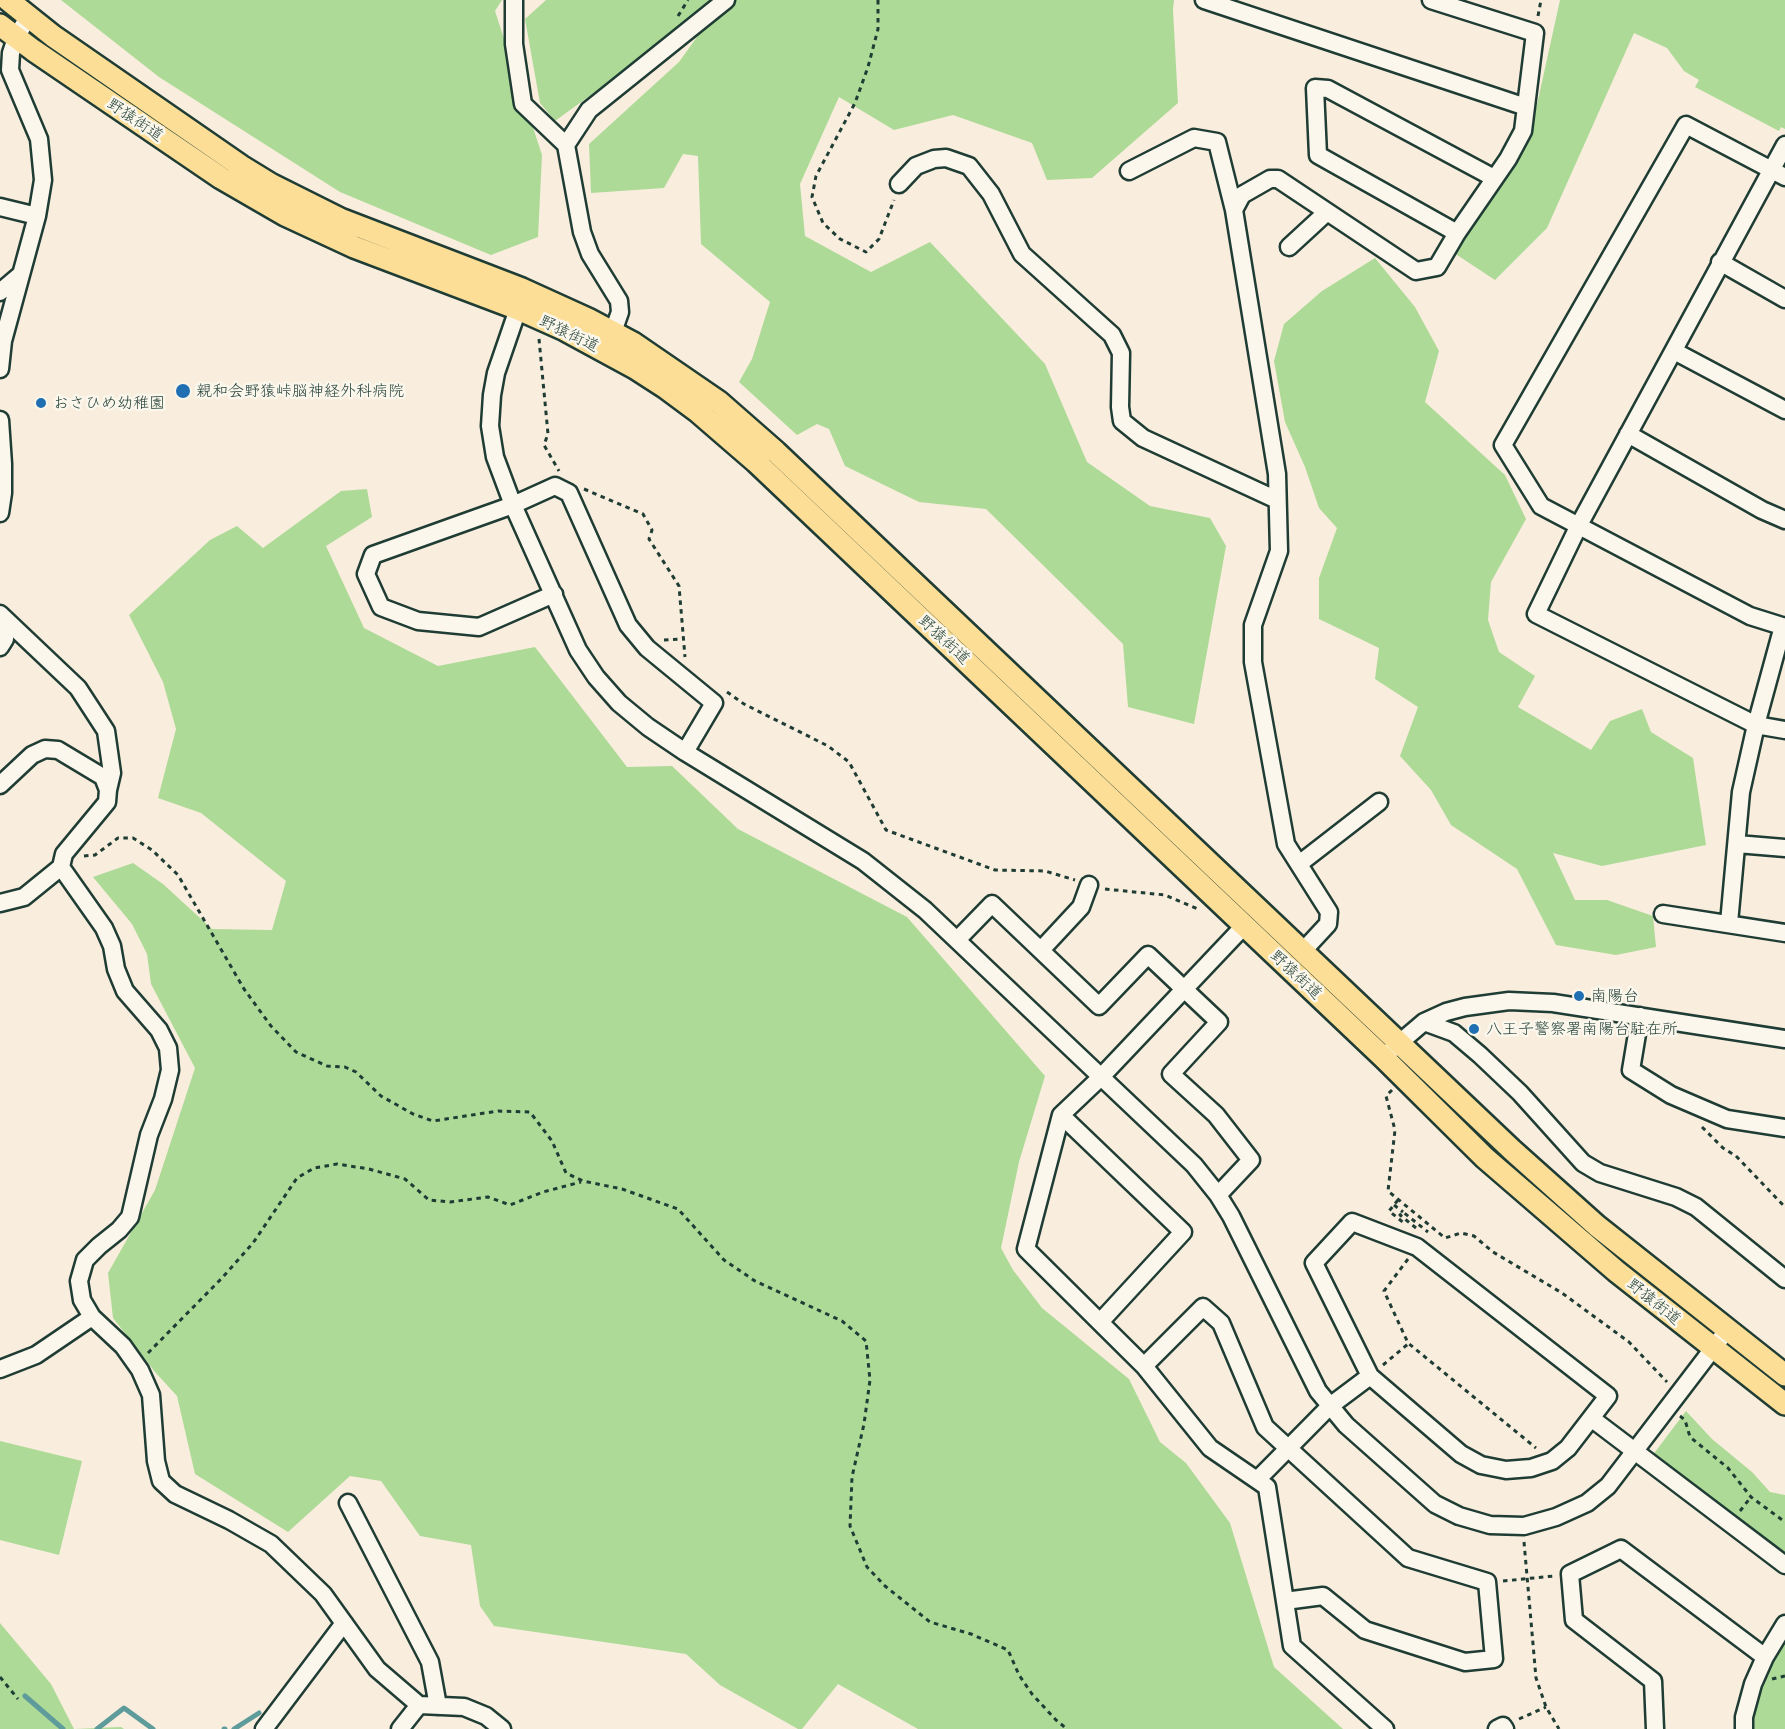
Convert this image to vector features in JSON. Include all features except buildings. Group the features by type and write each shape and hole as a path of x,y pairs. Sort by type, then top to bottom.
{"main road":[{"name":"野猿街道","path":"8,0 217,149 272,185 340,219 522,290 613,332 655,357 719,402 777,452 1302,952 1575,1208 1785,1375"},
{"name":"野猿街道","path":"8,31 221,178 285,215 354,247 518,309 565,330 666,388 727,435 1384,1058 1485,1158 1616,1271 1785,1404"}],"street":[{"path":"514,0 514,44 523,104 566,145 582,232 590,254 619,301 620,312 613,332"},
{"path":"566,145 589,110 726,0"},
{"path":"1204,0 1526,107"},
{"path":"1234,210 1242,195 1270,179 1278,179 1416,271 1437,267 1457,232 1508,159 1523,131 1535,33 1431,0"},
{"path":"0,369 3,341 37,216 43,180 39,139 12,76 9,62 8,31 28,16"},
{"path":"0,89 12,76"},
{"path":"1457,232 1318,155 1315,88 1328,89 1494,178"},
{"path":"1729,923 1741,792 1756,725 1784,626 1750,616 1541,506 1503,445 1686,125 1778,173"},
{"path":"1129,171 1194,138 1217,141 1234,210 1277,474 1279,551 1253,625 1253,662 1286,844 1329,912 1328,924 1302,952"},
{"path":"1785,145 1778,173 1720,262 1579,525 1536,614 1756,725 1785,730"},
{"path":"899,184 916,166 934,159 946,158 969,166 991,194 1022,254 1112,335 1121,353 1120,408 1122,421 1143,438 1277,500"},
{"path":"0,207 37,216"},
{"path":"1289,247 1327,212"},
{"path":"1720,262 1785,299"},
{"path":"0,292 20,276"},
{"path":"518,309 496,373 492,395 490,426 495,457 513,505 578,650 596,677 619,703 648,727 863,861 925,910 1194,1165 1218,1195 1231,1216 1318,1391 1346,1425 1435,1504 1459,1516 1490,1525 1524,1526 1556,1517 1587,1503 1608,1486 1727,1330"},
{"path":"1674,351 1785,410"},
{"path":"0,420 3,464 0,513"},
{"path":"1628,434 1762,510 1785,520"},
{"path":"554,594 479,627 418,621 381,607 366,574 373,555 513,505 555,486 569,493 628,625 647,648 714,703 685,752"},
{"path":"0,615 5,627 5,639 0,647"},
{"path":"0,615 78,688 106,731 112,773 106,801 63,861 24,897 0,903"},
{"path":"0,785 32,755 45,749 58,750 103,777 108,790"},
{"path":"1299,864 1379,802"},
{"path":"1737,844 1785,848"},
{"path":"63,861 104,928 112,946 116,969 125,991 159,1030 168,1048 170,1070 163,1099 149,1135 130,1217 85,1260 79,1281 82,1300 92,1317 123,1346 140,1370 151,1395 156,1461 161,1481 175,1494 230,1520 272,1544 322,1594 377,1669 419,1705 464,1707 486,1716 502,1729"},
{"path":"1041,950 1082,907 1089,885"},
{"path":"957,940 992,904 1100,1006 1148,955 1219,1022 1171,1074 1216,1115 1251,1160 1218,1195"},
{"path":"1663,914 1785,933"},
{"path":"1244,926 1100,1078 1061,1114 1026,1249 1144,1366 1210,1448 1268,1487 1292,1646 1385,1729"},
{"path":"1384,1058 1399,1042 1424,1022 1446,1012 1465,1007 1509,1001 1553,1003 1785,1039"},
{"path":"1640,1016 1631,1070 1685,1101 1727,1119 1785,1128"},
{"path":"1424,1022 1454,1033 1480,1055 1520,1094 1583,1163 1600,1173 1676,1197 1696,1207 1785,1278"},
{"path":"1061,1114 1183,1232 1101,1321"},
{"path":"1352,1222 1420,1239 1608,1396 1568,1448 1552,1461 1532,1468 1506,1470 1481,1465 1461,1454 1370,1376 1314,1263 1352,1222"},
{"path":"1144,1366 1203,1307 1221,1323 1265,1427 1408,1558 1487,1582 1494,1659 1465,1662 1365,1630 1323,1596 1285,1601"},
{"path":"0,1369 36,1355 92,1317"},
{"path":"1257,1480 1330,1406 1370,1376"},
{"path":"1591,1418 1785,1565"},
{"path":"348,1503 430,1662 438,1706"},
{"path":"1655,1729 1653,1681 1574,1620 1570,1574 1621,1549 1765,1657"},
{"path":"264,1729 344,1623"},
{"path":"1744,1729 1744,1717 1753,1684 1765,1657 1785,1624"},
{"path":"400,1729 419,1705"}],"path":[{"path":"878,0 878,29 868,67 855,103 816,176 812,197 823,223 840,239 866,252 879,239 899,184"},
{"path":"539,338 548,434 544,446 559,471 567,476"},
{"path":"582,488 643,514 652,530 649,538 679,586 686,659"},
{"path":"656,640 684,639"},
{"path":"727,692 744,704 828,746 849,762 886,830 995,870 1045,871 1105,889 1165,895 1205,912"},
{"path":"63,861 95,855 118,838 133,838 152,850 178,875 244,989 271,1026 296,1052 327,1066 345,1067 356,1072 381,1096 413,1114 433,1121 498,1111 530,1112 552,1141 566,1173 583,1181 622,1189 678,1209 724,1260 755,1281 842,1321 866,1341 870,1380 864,1424 852,1478 850,1526 867,1567 885,1586 930,1622 971,1634 1008,1650 1019,1675 1032,1694 1056,1720 1068,1729"},
{"path":"1396,1086 1386,1096 1395,1130 1388,1191 1445,1238 1461,1233 1473,1236 1493,1252 1562,1293 1629,1342 1674,1401 1685,1420 1690,1437 1728,1468 1751,1497 1785,1522"},
{"path":"1685,1101 1697,1122 1723,1148 1736,1156 1785,1207"},
{"path":"135,1364 154,1348 222,1278 253,1243 297,1178 314,1168 337,1164 405,1179 429,1200 450,1202 488,1197 510,1205 583,1181"},
{"path":"1398,1200 1389,1211 1420,1239"},
{"path":"1394,1205 1428,1233 1420,1239 1384,1291 1408,1343 1552,1461"},
{"path":"1403,1212 1400,1215 1420,1239"},
{"path":"1370,1376 1408,1343"},
{"path":"1524,1539 1536,1678 1546,1707 1559,1729"},
{"path":"1487,1582 1570,1574"},
{"path":"0,1677 18,1699"},
{"path":"1502,1728 1546,1707"}],"green space":[{"path":"61,0 502,0 495,11 542,155 538,237 491,255 340,192 159,77"},
{"path":"546,0 1174,0 1178,103 1092,178 1047,180 1032,143 953,115 894,130 839,97 800,184 805,236 871,272 930,242 1045,364 1087,462 1150,506 1210,518 1226,546 1194,724 1128,707 1123,644 986,509 919,502 845,466 829,429 817,424 797,435 739,382 752,359 770,302 701,244 698,156 683,154 664,188 591,193 589,144 679,62 702,30 698,17 555,121 540,103 525,19"},
{"path":"1560,0 1785,0 1785,129 1781,127 1779,131 1695,87 1699,80 1684,71 1667,48 1634,33 1547,228 1495,280 1454,253 1529,141"},
{"path":"1375,258 1415,307 1439,351 1425,402 1505,475 1526,519 1491,582 1488,620 1499,652 1535,676 1518,707 1591,750 1610,721 1642,709 1651,732 1693,758 1706,845 1602,866 1553,853 1575,900 1607,900 1653,916 1656,947 1616,955 1556,945 1517,869 1451,825 1431,790 1400,756 1418,707 1375,679 1379,648 1319,619 1319,578 1337,528 1319,508 1305,467 1285,422 1274,361 1284,324 1322,291"},
{"path":"367,489 372,517 326,546 364,628 438,666 535,647 627,767 672,766 738,829 907,917 1045,1076 1019,1162 1001,1248 1013,1270 1042,1308 1129,1379 1160,1442 1186,1463 1230,1523 1274,1667 1343,1729 918,1729 838,1684 802,1729 798,1729 720,1685 686,1654 494,1626 480,1606 471,1545 420,1536 381,1481 350,1476 288,1532 195,1474 177,1396 113,1318 108,1273 155,1190 195,1068 151,984 147,954 132,924 93,877 133,863 163,884 212,929 272,930 286,881 201,813 158,798 176,729 163,682 129,615 210,540 237,526 263,548 341,491"},
{"path":"1686,1411 1712,1439 1752,1472 1770,1492 1785,1495 1785,1554 1652,1456"},
{"path":"0,1441 82,1461 59,1555 0,1540"},
{"path":"0,1623 51,1684 74,1729 0,1729"},
{"path":"1785,1637 1785,1729 1750,1729 1763,1675"},
{"path":"121,1727 124,1729 74,1729"}],"waterway":[{"path":"25,1696 63,1729"},
{"path":"97,1729 124,1708 153,1729"},
{"path":"234,1729 259,1713"}],"place":[{"name":"親和会野猿峠脳神経外科病院","path":"183,391"},
{"name":"おさひめ幼稚園","path":"41,403"},
{"name":"南陽台","path":"1579,996"},
{"name":"八王子警察署南陽台駐在所","path":"1474,1029"}]}
